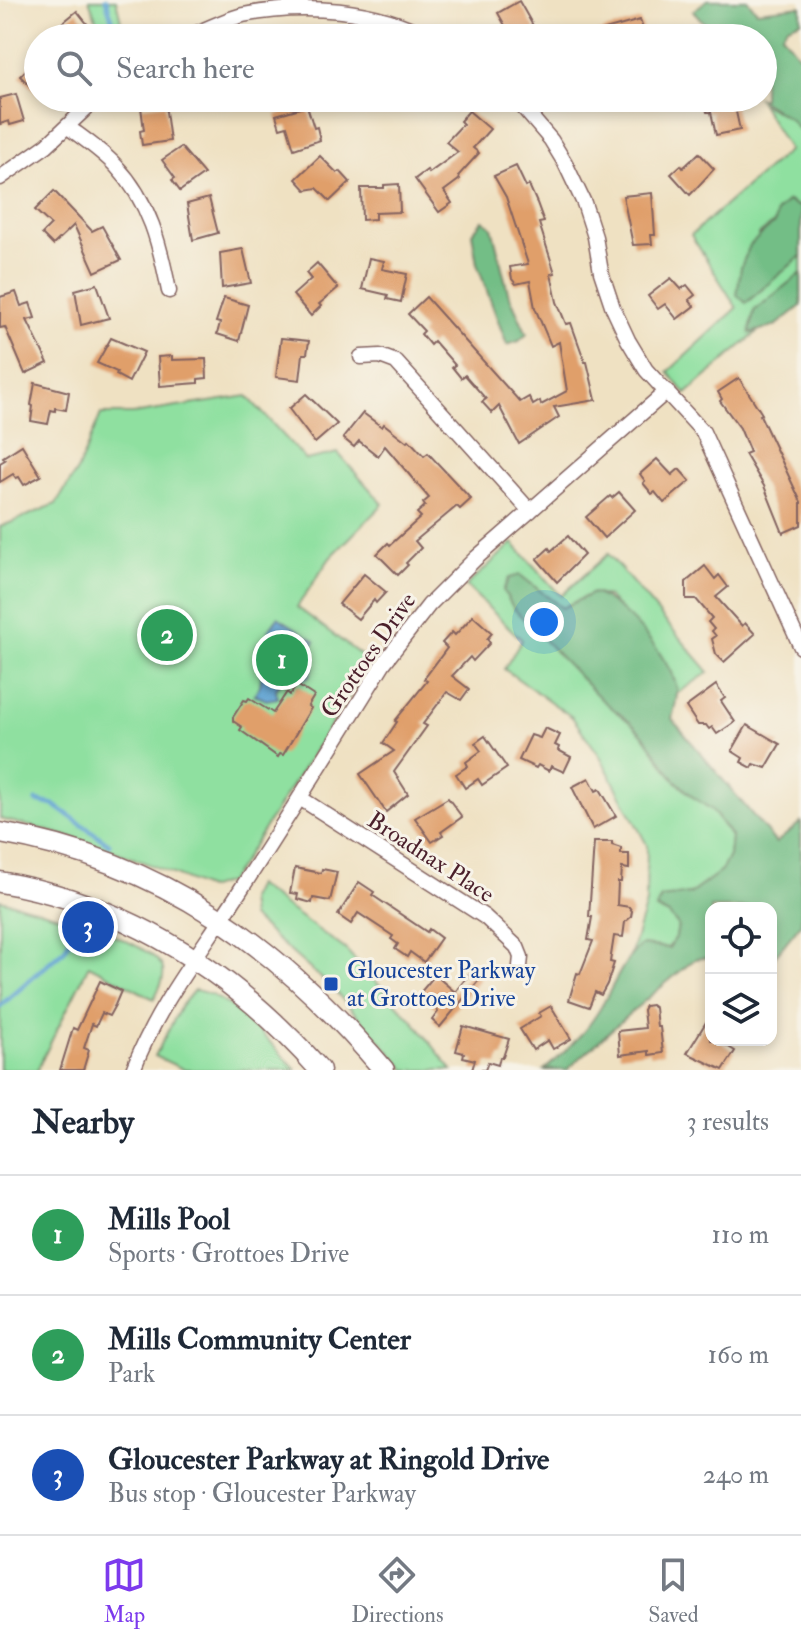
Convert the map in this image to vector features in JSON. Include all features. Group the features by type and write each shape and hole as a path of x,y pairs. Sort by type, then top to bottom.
{"main road":[{"path":"0,833 32,839 127,871 221,918 275,958 312,991 384,1070"},
{"path":"0,882 63,897 140,926 194,959 252,1001 292,1038 320,1070"}],"street":[{"path":"222,24 242,16 310,10 346,12 396,24"},
{"path":"0,178 26,161 83,112"},
{"path":"527,112 551,140 584,203 613,308 628,340 646,370 703,432 801,647"},
{"path":"68,127 118,167 137,194 159,240 169,291"},
{"path":"361,357 380,356 396,362 530,511"},
{"name":"Grottoes Drive","path":"133,1070 153,1022 406,631 466,568 667,391"},
{"name":"Broadnax Place","path":"300,798 485,917 517,947 520,966"}],"green space":[{"path":"89,0 116,0 122,24 98,24"},
{"path":"707,0 747,0 757,11 801,6 801,21 788,26 782,34 801,58 801,133 790,119 777,110 777,24 706,24 693,11"},
{"path":"766,112 777,112 790,119 801,133 801,208 788,201 777,211 775,222 759,234 738,295 747,302 801,256 801,273 754,311 750,333 756,333 686,394 668,372 737,308 691,235 789,150"},
{"path":"788,201 801,208 801,256 746,303 737,295 741,267 750,245 775,222 777,211"},
{"path":"483,220 492,227 508,292 527,334 507,345 477,264 472,233"},
{"path":"801,273 801,306 777,325 750,333 754,311"},
{"path":"247,396 306,460 338,453 383,504 330,558 297,607 371,663 240,866 228,882 207,889 105,848 0,819 0,527 56,504 78,469 101,414 133,414"},
{"path":"513,543 561,596 608,554 709,672 678,693 672,672 608,597 593,593 562,608 520,575 503,590 514,609 601,699 645,737 674,779 712,810 731,837 729,856 722,871 690,894 661,898 656,909 669,915 678,925 676,937 668,948 641,945 631,954 646,903 647,845 600,756 572,717 504,669 522,640 466,586"},
{"path":"520,575 562,608 593,593 618,607 644,633 673,676 677,692 672,719 776,843 801,822 801,924 777,954 777,902 705,902 705,958 695,959 567,1070 544,1070 591,1022 627,960 641,945 669,948 676,937 678,925 669,915 656,908 661,898 690,894 721,871 729,856 731,836 712,810 674,779 645,737 601,699 514,609 503,590 509,578"},
{"path":"256,885 345,949 414,1022 452,1070 406,1070 334,990 251,917 249,899"},
{"path":"0,900 89,926 138,947 155,958 163,969 162,981 154,999 89,965 37,1070 0,1070"},
{"path":"194,990 208,994 236,1010 296,1070 185,1070 155,1056 181,1006"}],"water":[{"path":"278,617 315,641 305,658 313,667 303,680 292,677 282,679 276,690 278,698 266,700 254,694 260,685 261,675 257,647 260,642 269,640 286,643 268,631"}],"building":[{"path":"519,1 532,24 504,24 498,13"},
{"path":"77,11 87,24 61,24"},
{"path":"16,94 24,121 0,124 0,98"},
{"path":"142,112 166,112 170,141 142,145 140,131 144,130"},
{"path":"309,112 320,140 294,149 287,126 280,128 276,115"},
{"path":"470,112 490,129 473,148 479,153 458,176 460,179 444,191 452,203 439,212 415,179 458,152 446,142 463,124 460,121"},
{"path":"711,112 736,112 740,130 716,135"},
{"path":"181,147 204,174 180,191 162,160"},
{"path":"699,153 714,169 690,195 671,174"},
{"path":"320,156 350,182 330,201 317,188 306,190 296,179"},
{"path":"516,166 526,187 529,185 544,222 539,223 555,273 551,274 557,302 566,324 571,323 587,362 596,400 554,407 559,417 519,444 499,406 492,413 482,402 486,399 465,375 461,378 452,367 455,365 434,341 430,345 421,334 424,331 408,314 426,297 520,402 529,397 533,405 540,401 541,405 567,391 559,342 551,346 535,308 530,281 516,284 512,279 510,267 528,264 506,197 494,176"},
{"path":"399,184 400,212 375,213 375,219 362,220 361,188 384,188 384,185"},
{"path":"54,191 92,231 102,226 121,260 95,272 74,225 53,245 42,234 51,225 35,210"},
{"path":"652,193 655,235 651,235 652,244 633,245 623,196"},
{"path":"209,198 218,233 193,240 187,204"},
{"path":"243,249 251,283 222,288 220,253"},
{"path":"369,258 384,261 382,269 407,274 401,302 387,299 388,295 362,289"},
{"path":"317,263 338,288 319,304 321,306 311,316 293,295 311,279 306,273"},
{"path":"671,278 681,289 687,285 695,295 689,300 694,306 677,319 665,304 658,309 648,296"},
{"path":"97,284 109,318 81,325 75,290"},
{"path":"16,292 21,306 30,303 35,318 27,320 48,363 25,374 5,327 0,328 0,297"},
{"path":"224,298 248,305 239,341 217,334 220,323 216,322"},
{"path":"111,338 144,352 129,382 116,375 117,372 97,363"},
{"path":"281,338 309,341 307,354 303,354 300,380 276,377"},
{"path":"172,356 172,360 206,359 207,378 198,379 198,383 160,386 158,357"},
{"path":"739,378 762,414 801,502 801,525 783,533 764,486 745,454 750,452 740,428 720,401 718,392"},
{"path":"35,383 69,392 66,410 51,410 48,424 31,421"},
{"path":"306,394 337,424 315,443 289,409"},
{"path":"363,413 407,442 409,440 424,456 428,453 471,499 460,509 457,506 415,541 421,548 398,575 377,554 421,517 417,513 429,498 385,446 378,456 359,441 354,447 343,438"},
{"path":"22,445 41,476 24,485 13,474 0,482 3,457"},
{"path":"657,459 672,475 679,469 690,481 664,503 655,492 652,494 640,474"},
{"path":"619,492 635,510 604,538 586,517"},
{"path":"568,536 584,555 557,582 537,559"},
{"path":"705,566 715,579 719,575 728,587 716,597 742,626 745,623 755,634 724,662 716,654 712,639 716,636 708,622 712,618 696,599 686,599 686,582"},
{"path":"364,574 386,592 376,603 374,600 358,619 339,604"},
{"path":"473,616 492,633 487,639 490,643 473,661 470,657 452,676 469,689 461,700 447,692 423,724 427,726 394,772 408,794 386,812 360,774 394,751 383,743 395,721 427,681 424,679 447,648 442,643 452,632 455,635"},
{"path":"297,685 314,696 308,706 311,708 283,755 278,757 240,730 242,727 233,721 233,717 244,700 249,698 273,713 287,692 290,695"},
{"path":"716,685 725,698 721,701 735,722 717,734 712,727 709,729 706,725 698,725 686,707"},
{"path":"747,725 780,744 766,768 754,764 752,768 741,762 743,758 732,751"},
{"path":"545,728 560,735 555,745 571,757 564,772 551,766 549,771 538,765 536,768 519,760 531,735 540,738"},
{"path":"485,736 507,768 482,785 478,779 465,788 456,774 481,751 475,743"},
{"path":"589,778 596,791 600,789 616,816 593,829 572,787"},
{"path":"448,798 462,817 432,842 415,818"},
{"path":"594,842 612,842 612,845 621,848 621,854 629,854 629,869 622,868 621,882 618,882 617,905 629,907 632,911 625,922 623,937 614,936 610,962 614,963 607,984 601,995 595,992 589,1007 569,1000 577,973 580,974 593,941 588,940 592,917 589,917"},
{"path":"295,868 321,873 322,869 337,872 330,901 313,898 312,903 297,899 298,894 290,893"},
{"path":"359,882 374,892 372,895 441,938 424,962 410,952 407,957 395,949 398,944 391,939 393,936 358,913 351,924 338,915"},
{"path":"471,972 480,979 440,1027 432,1020 438,1012 436,1008 419,994 435,975 455,992"},
{"path":"100,981 121,991 115,1005 109,1016 102,1013 96,1026 92,1024 84,1048 89,1050 83,1070 60,1070 73,1028 77,1030"},
{"path":"651,1005 655,1008 657,1027 660,1027 663,1053 649,1055 649,1051 620,1055 618,1031 645,1028 643,1010"},
{"path":"551,1006 571,1039 553,1049 548,1040 533,1050 520,1029"},
{"path":"705,1024 705,1046 727,1046 735,1051 723,1070 687,1053"},
{"path":"463,1026 509,1039 498,1065 488,1062 485,1070 472,1070 475,1060 463,1057 464,1053 456,1051"}],"waterway":[{"path":"106,0 114,24"},
{"path":"36,801 54,805 109,844"},
{"path":"0,1006 65,949 71,937"}],"place":[{"name":"Mills Community Center","path":"167,635"},
{"name":"Mills Pool","path":"282,660"},
{"name":"Gloucester Parkway at Ringold Drive","path":"88,927"},
{"name":"Gloucester Parkway at Grottoes Drive","path":"331,984"}]}
